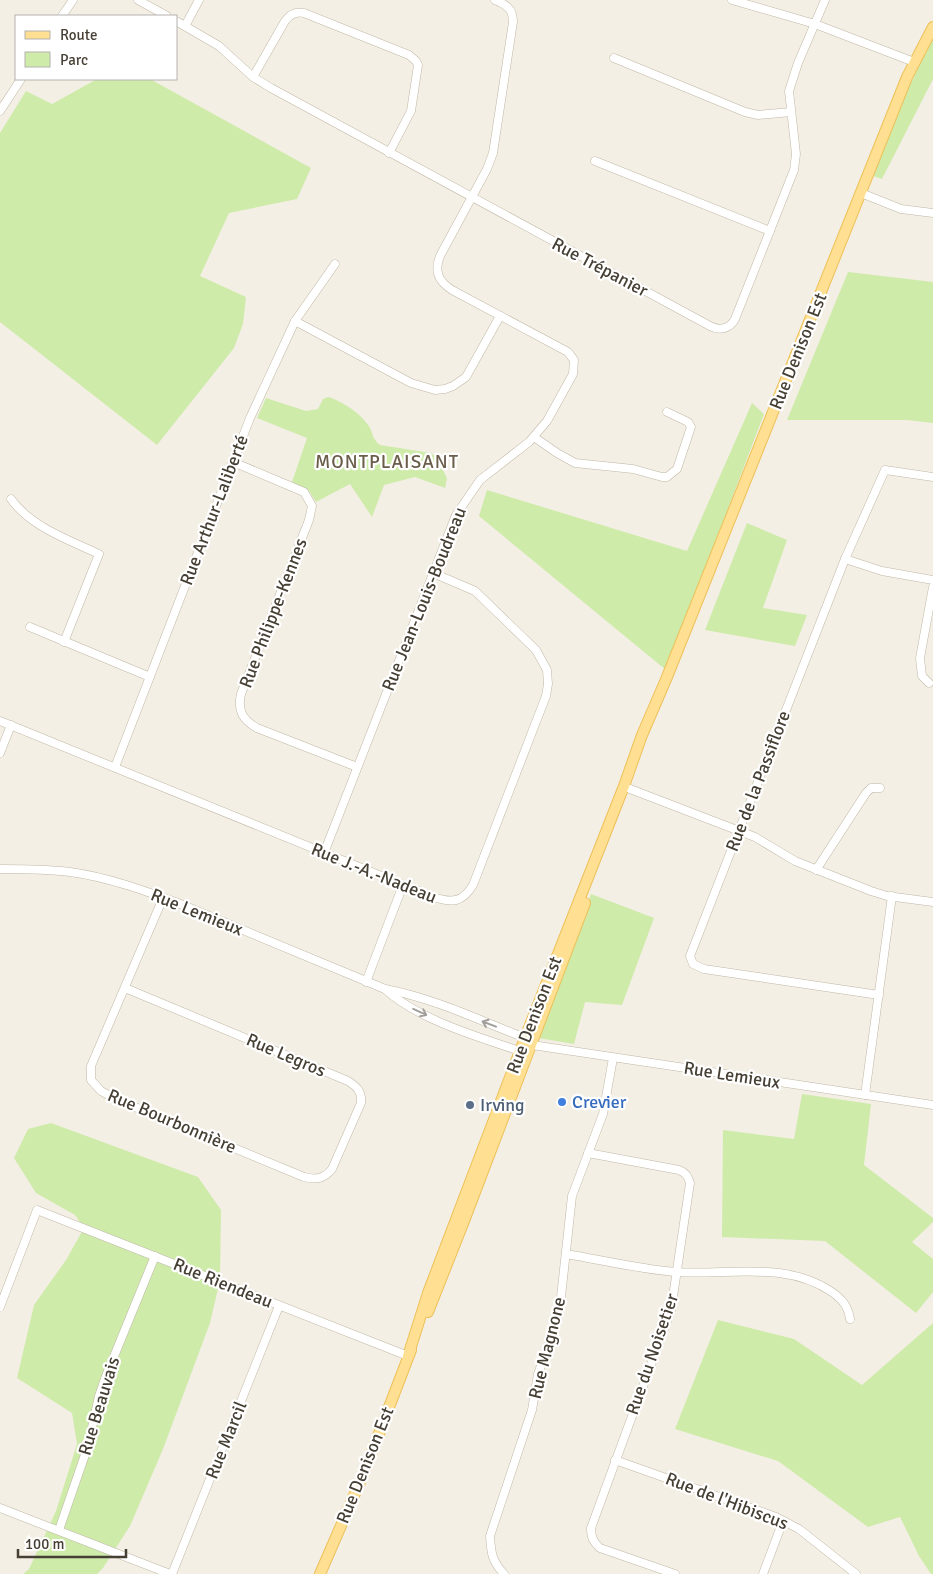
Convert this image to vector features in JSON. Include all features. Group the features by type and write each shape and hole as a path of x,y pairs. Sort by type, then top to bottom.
{"main road":[{"name":"Rue Denison Est","path":"320,1574 363,1474 408,1356 438,1288 642,736 907,77 933,27"},
{"name":"Rue Denison Est","path":"408,1356 428,1293 520,1051 528,1042 630,788 667,677"}],"street":[{"path":"63,15 73,0"},
{"path":"138,0 165,15"},
{"path":"185,26 199,0"},
{"name":"Rue Jean-Louis-Boudreau","path":"324,853 452,523 473,488 487,474 534,437 547,421 574,374 574,360 568,352 452,290 438,277 437,264 440,256 487,169 493,153 513,22 512,11 495,0"},
{"path":"732,0 815,24 914,62"},
{"name":"Rue Trépanier","path":"178,23 219,46 253,77 270,88 710,326 723,329 733,324 791,178 795,162 789,91 798,63 824,0"},
{"path":"253,77 288,16 297,12 304,13 409,55 418,65 411,111 389,152"},
{"path":"614,58 745,112 758,115 791,112"},
{"path":"0,111 20,80"},
{"path":"595,161 770,231"},
{"path":"861,193 901,209 933,213"},
{"name":"Rue Arthur-Laliberté","path":"115,768 268,375 295,321 335,264"},
{"path":"295,321 411,382 435,390 453,386 466,377 500,316"},
{"path":"534,437 575,463 634,469 657,477 667,476 677,469 691,427 688,422 667,412"},
{"name":"Rue Philippe-Kennes","path":"233,462 304,492 312,506 309,520 241,694 239,702 241,714 244,720 257,728 357,767"},
{"name":"Rue de la Passiflore","path":"878,995 704,969 693,964 690,956 845,559 885,470 933,478"},
{"path":"11,499 20,511 32,519 99,554 64,642"},
{"path":"845,559 882,570 933,580"},
{"name":"Rue J.-A.-Nadeau","path":"0,721 403,885 448,902 460,899 469,891 542,705 548,684 545,664 536,650 481,596 468,587 433,573"},
{"path":"929,683 922,676 920,658 933,587"},
{"path":"30,627 150,677"},
{"path":"0,753 11,725"},
{"path":"630,788 738,830 759,839 795,861 878,894 933,902"},
{"path":"816,870 866,793 871,788 880,788"},
{"name":"Rue Lemieux","path":"0,868 70,872 124,884 163,898 385,990 408,994 442,1005 528,1042 614,1058 933,1105"},
{"path":"366,982 403,885"},
{"path":"865,1095 892,896"},
{"name":"Rue Bourbonnière","path":"163,898 91,1066 91,1080 108,1096 304,1176 317,1179 328,1174"},
{"name":"Rue Legros","path":"125,988 348,1081 355,1086 361,1093 361,1103 328,1174"},
{"name":"Rue Lemieux","path":"385,990 398,1001 459,1030 520,1051"},
{"name":"Rue Magnone","path":"504,1574 495,1564 491,1551 490,1536 532,1410 534,1385 557,1321 572,1196 603,1114 614,1058"},
{"name":"Rue du Noisetier","path":"588,1153 679,1170 689,1177 690,1188 671,1310 591,1528 591,1536 595,1544 600,1548 675,1574"},
{"name":"Rue Riendeau","path":"0,1307 37,1210 408,1356"},
{"path":"566,1254 678,1272 776,1272 798,1276 817,1283 836,1296 846,1306 850,1319"},
{"name":"Rue Beauvais","path":"59,1530 88,1446 99,1396 106,1376 155,1256"},
{"name":"Rue Marcil","path":"171,1574 279,1306"},
{"name":"Rue de l'Hibiscus","path":"615,1460 783,1520 812,1539 856,1574"},
{"path":"0,1508 171,1574"},
{"path":"763,1574 783,1520"}],"green space":[{"path":"933,38 933,79 882,179 873,176 900,105"},
{"path":"95,80 152,80 311,168 297,199 229,213 200,276 246,297 243,324 234,348 157,445 0,322 0,133 26,91 52,104"},
{"path":"848,272 933,282 933,423 907,420 787,420"},
{"path":"328,397 345,404 356,412 368,425 375,440 380,445 431,453 437,458 447,478 445,488 415,477 384,485 372,517 350,484 316,502 309,491 292,482 307,438 257,418 266,398 306,411 318,409 323,399"},
{"path":"752,403 764,414 642,735 666,670 479,516 487,490 687,551"},
{"path":"747,523 787,540 763,608 807,615 795,646 705,630"},
{"path":"591,894 654,918 622,1005 585,1002 574,1044 538,1038"},
{"path":"802,1094 871,1104 864,1165 933,1218 933,1222 912,1242 933,1259 933,1292 916,1313 825,1241 722,1237 723,1130 794,1139"},
{"path":"51,1123 198,1177 221,1210 220,1280 210,1323 163,1449 130,1526 103,1568 97,1574 23,1574 29,1569 56,1511 77,1444 72,1413 17,1378 34,1305 66,1260 84,1228 75,1215 36,1193 14,1158 28,1129"},
{"path":"718,1320 794,1339 862,1385 933,1323 933,1574 931,1574 919,1556 900,1517 868,1527 778,1461 675,1429"}],"place":[{"name":"Crevier","path":"562,1102"},
{"name":"Irving","path":"470,1105"}],"district":[{"name":"MONTPLAISANT","path":"387,461"}]}
